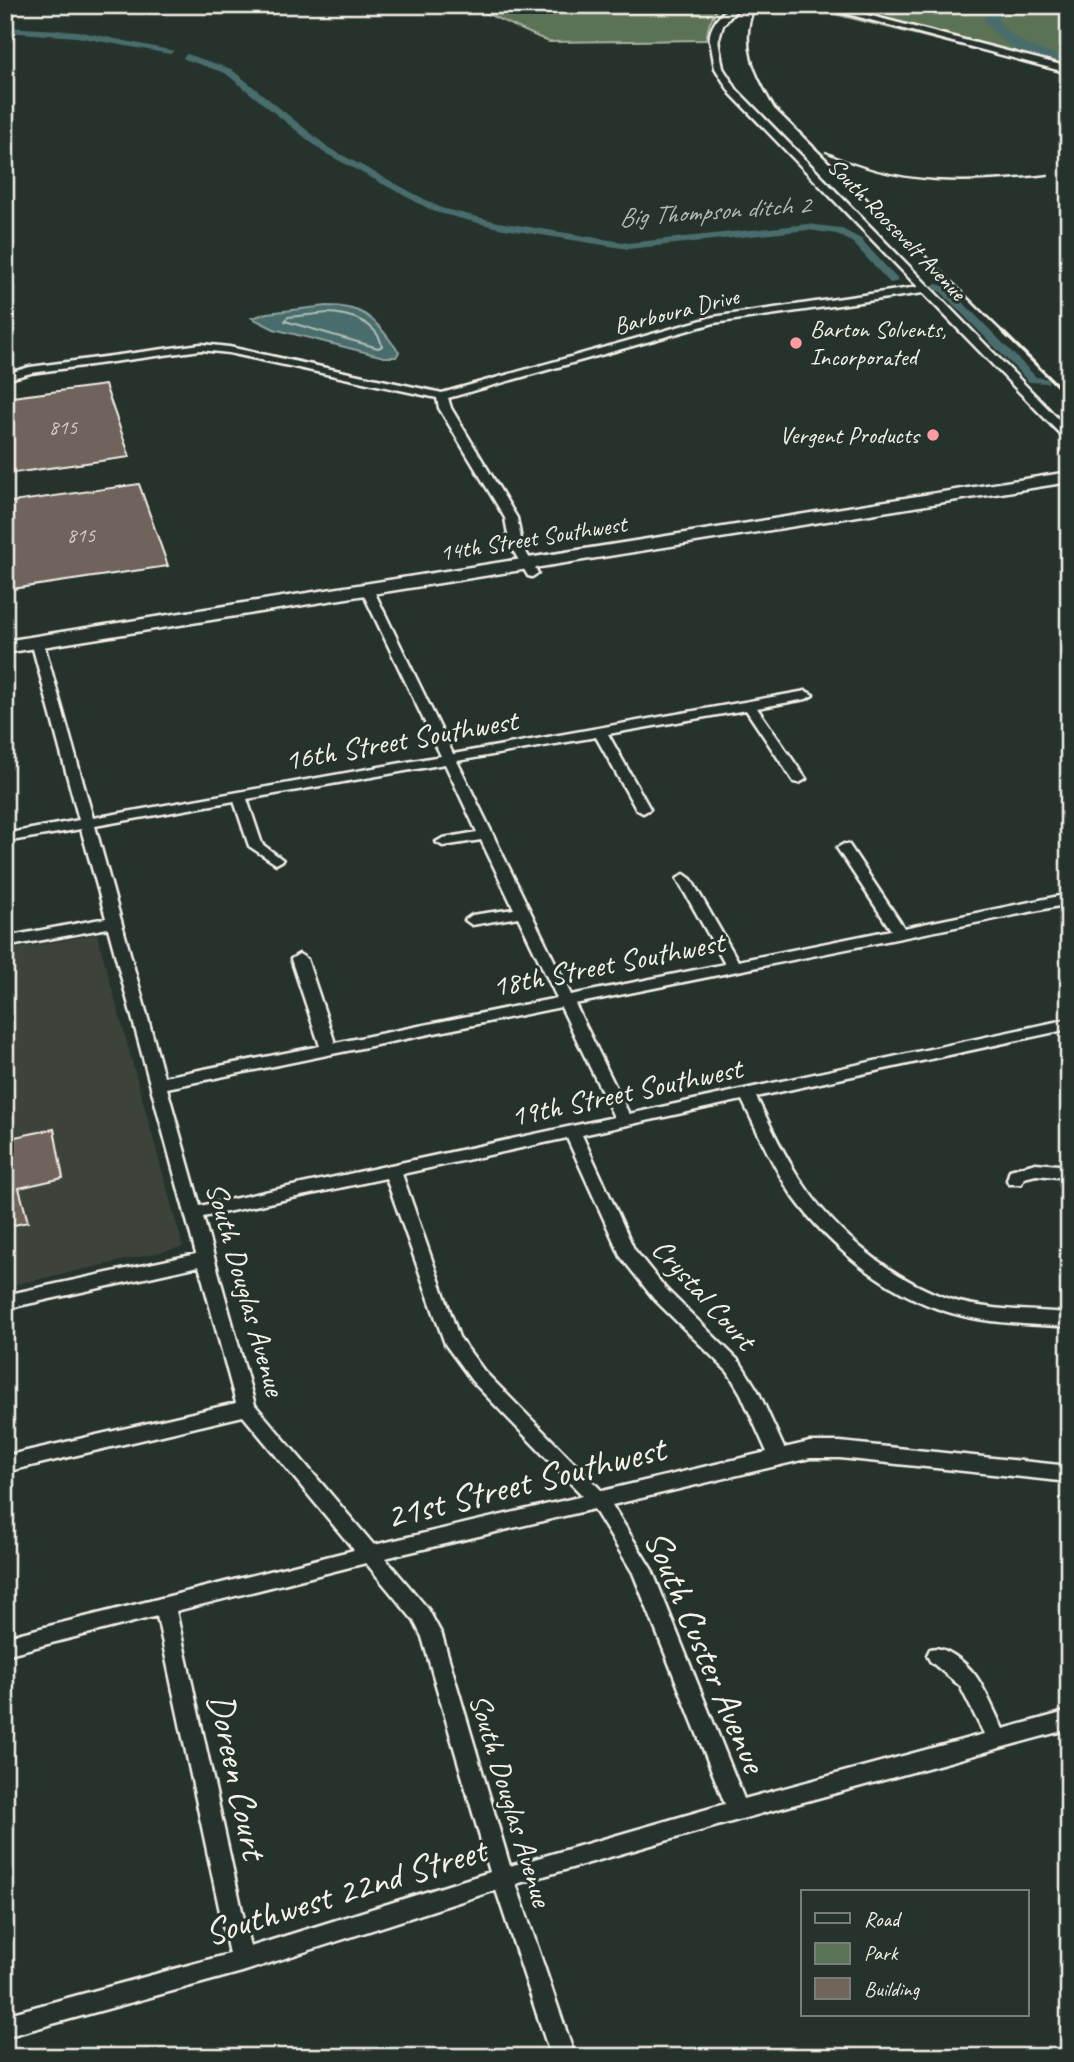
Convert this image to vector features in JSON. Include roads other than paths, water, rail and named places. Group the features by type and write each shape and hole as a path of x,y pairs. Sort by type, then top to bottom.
{"main road":[{"name":"14th Street Southwest","path":"5,656 38,646 529,568 1069,477"},
{"name":"14th Street Southwest","path":"529,568 1069,487"},
{"name":"14th Street Southwest","path":"5,646 38,646"}],"street":[{"path":"714,40 714,33 721,21 736,5"},
{"path":"818,5 1069,70"},
{"name":"South Roosevelt Avenue","path":"714,40 719,68 734,92 1069,437"},
{"name":"Barboura Drive","path":"442,396 713,320 926,289"},
{"path":"5,377 30,370 201,347 229,350 442,396 446,408 511,518 516,545 529,568"},
{"path":"370,594 624,1121"},
{"name":"South Douglas Avenue","path":"38,646 247,1408 421,1615 432,1635 503,1878 564,2057"},
{"name":"16th Street Southwest","path":"5,838 806,695"},
{"path":"750,705 799,779"},
{"path":"600,732 643,809"},
{"path":"239,795 256,846 276,860"},
{"path":"443,842 486,835"},
{"path":"844,848 901,934"},
{"path":"684,879 734,967"},
{"name":"18th Street Southwest","path":"158,1084 1069,900"},
{"path":"472,920 522,912"},
{"path":"5,942 112,922"},
{"path":"299,959 329,1048"},
{"name":"19th Street Southwest","path":"195,1213 1069,1024"},
{"path":"747,1095 799,1192 833,1230 882,1272 901,1284 955,1307 988,1313 1069,1320"},
{"name":"Crystal Court","path":"572,1132 627,1252 660,1294 734,1367 749,1391 778,1455"},
{"name":"South Custer Avenue","path":"392,1170 451,1339 478,1377 598,1499 642,1570 738,1810"},
{"path":"1015,1180 1016,1174 1025,1170 1069,1172"},
{"path":"5,1302 206,1258"},
{"path":"5,1464 247,1408"},
{"name":"21st Street Southwest","path":"5,1646 778,1455 810,1450 840,1450 1069,1474"},
{"name":"Doreen Court","path":"166,1607 243,1961"},
{"path":"937,1655 967,1680 998,1741"},
{"name":"Southwest 22nd Street","path":"5,2026 243,1961 503,1878 738,1810 1069,1720"}],"water":[{"path":"327,306 352,309 370,318 399,352 396,357 384,357 274,329 252,318 267,313"}],"waterway":[{"path":"1005,5 990,18 1006,38 1033,53 1069,61"},
{"name":"Big Thompson ditch 2","path":"5,29 77,34 170,51"},
{"name":"Big Thompson ditch 2","path":"187,57 228,71 326,150 438,210 498,225 628,246 808,227 840,231 857,241 894,281"},
{"name":"Big Thompson ditch 2","path":"937,287 945,290 1033,380 1044,381"},
{"name":"Big Thompson ditch 2","path":"1063,379 1069,379"}],"railway":[{"path":"756,5 751,19 749,46 761,83 775,108 1004,333"},
{"path":"826,152 880,172 935,180 991,180 1048,175"},
{"path":"1002,331 1069,397"}],"place":[{"name":"Barton Solvents, Incorporated","path":"796,343"},
{"name":"Vergent Products","path":"933,435"}]}
